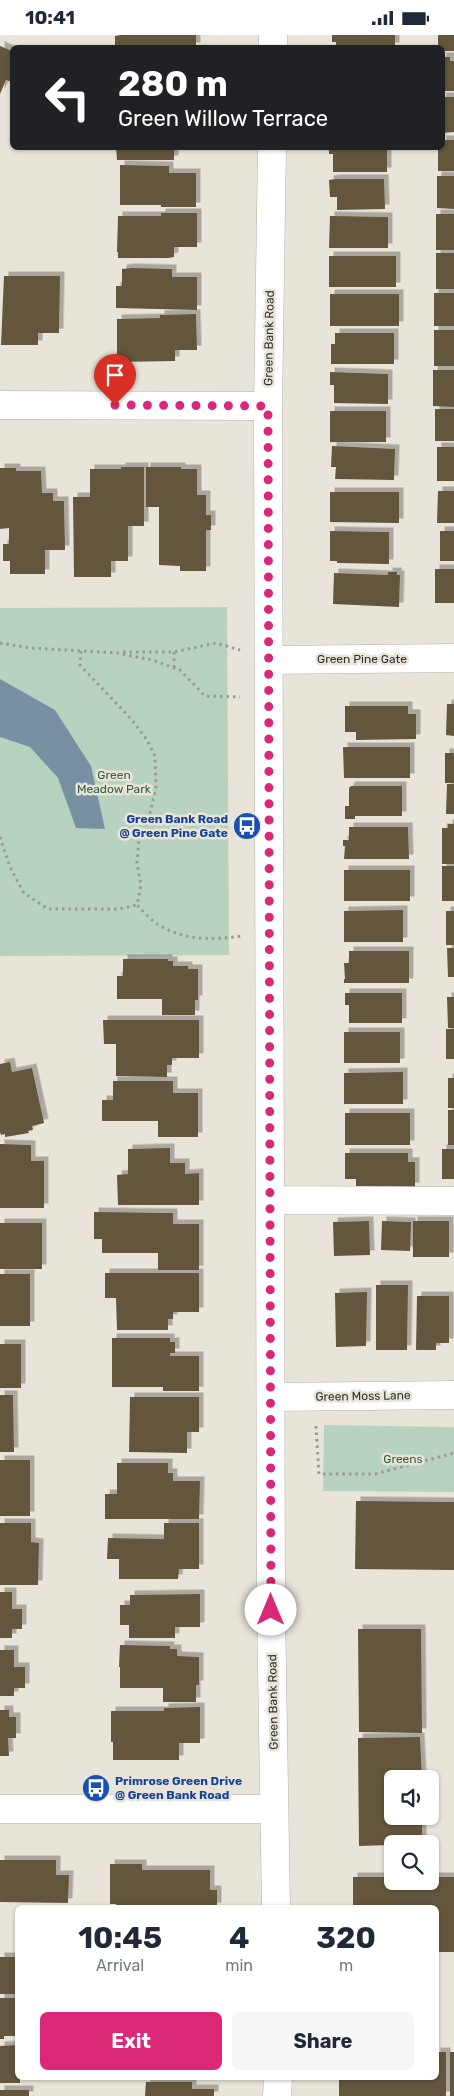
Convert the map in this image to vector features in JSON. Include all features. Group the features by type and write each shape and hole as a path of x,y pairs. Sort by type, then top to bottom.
{"street":[{"name":"Green Bank Road","path":"272,150 268,406 272,1397 271,1610 276,1905"},
{"path":"0,405 268,406"},
{"name":"Green Pine Gate","path":"269,660 454,658"},
{"path":"271,1200 454,1201"},
{"name":"Green Moss Lane","path":"272,1397 454,1395"},
{"path":"0,1809 274,1809"},
{"path":"277,2096 278,2080"}],"path":[{"path":"0,643 31,648 117,653 174,652 216,643 269,660"},
{"path":"81,651 80,665 132,720 147,740 155,757 156,787 150,813 138,839 137,863 141,885 137,905"},
{"path":"174,652 174,668"},
{"path":"117,653 152,660 180,670 205,696 270,697"},
{"path":"0,837 10,867 24,893 48,909 77,911 119,909 137,905"},
{"path":"137,905 156,924 183,937 215,939 270,933"},
{"path":"310,1422 318,1427 319,1474 375,1474 454,1453"}],"green space":[{"name":"Green Meadow Park","path":"227,607 229,955 0,956 0,608"},
{"name":"Greens","path":"324,1425 454,1427 454,1492 323,1491"}],"water":[{"path":"0,679 55,710 91,766 105,829 76,828 58,778 30,747 0,737"}],"building":[{"path":"196,35 196,45 115,45 115,36"},
{"path":"332,35 395,35 395,45 336,45 336,42 332,42"},
{"path":"438,35 454,35 454,51 445,51 445,45 438,45"},
{"path":"0,46 10,50 10,81 6,80 0,94"},
{"path":"445,57 450,57 450,61 454,61 454,91 445,91"},
{"path":"445,97 454,97 454,132 445,133"},
{"path":"445,140 454,140 454,171 438,171 438,150 445,150"},
{"path":"116,150 174,150 174,160 117,160"},
{"path":"329,150 387,150 387,172 333,172 333,154 329,154"},
{"path":"120,165 169,166 169,173 196,173 196,207 120,205"},
{"path":"437,176 454,176 454,209 437,208"},
{"path":"384,179 385,209 337,210 337,197 330,197 329,180"},
{"path":"161,213 197,213 197,247 174,247 174,257 168,258 118,258 118,216 161,216"},
{"path":"436,214 454,214 454,250 436,250"},
{"path":"330,216 388,217 388,248 329,248"},
{"path":"436,253 454,253 454,289 436,289"},
{"path":"329,256 396,256 396,287 329,287"},
{"path":"122,269 172,269 172,277 197,277 197,310 116,308 116,286 122,286"},
{"path":"4,276 60,276 59,333 38,333 38,345 1,345"},
{"path":"434,293 454,293 454,326 434,326"},
{"path":"330,294 399,294 399,326 330,326"},
{"path":"196,314 197,350 175,350 175,361 117,362 117,319 160,318 160,315"},
{"path":"434,330 454,330 454,366 434,366"},
{"path":"335,333 394,333 394,364 331,364 331,344 335,344"},
{"path":"433,370 454,370 454,407 433,406"},
{"path":"330,372 388,374 388,404 334,403 334,385 330,385"},
{"path":"435,409 454,409 454,441 435,441"},
{"path":"330,411 386,411 386,442 330,442"},
{"path":"332,446 395,449 394,480 335,479 336,467 331,467"},
{"path":"437,447 454,447 454,481 437,481"},
{"path":"121,467 144,467 144,526 128,526 128,561 111,561 111,577 74,577 73,497 90,497 90,469 121,469"},
{"path":"146,467 197,469 197,495 206,495 206,515 211,515 211,530 206,530 206,571 180,571 180,566 159,565 159,507 146,507"},
{"path":"0,468 16,468 16,471 41,471 42,493 53,493 53,501 64,501 65,550 45,550 45,574 10,574 10,561 3,561 3,544 9,544 9,528 0,529"},
{"path":"438,491 454,491 454,523 437,523"},
{"path":"330,492 399,492 399,523 330,522"},
{"path":"330,531 389,532 389,564 337,563 337,561 330,561"},
{"path":"440,531 454,531 454,561 440,561"},
{"path":"435,569 454,569 454,603 435,603"},
{"path":"388,572 397,572 397,575 400,575 399,607 333,604 334,573 388,575"},
{"path":"447,704 454,704 454,736 446,735"},
{"path":"345,706 408,706 408,714 416,714 416,739 356,740 356,732 345,732"},
{"path":"343,747 410,747 410,778 344,778"},
{"path":"445,753 454,753 454,783 445,783"},
{"path":"447,784 454,784 454,814 446,814"},
{"path":"351,786 402,786 402,816 355,816 355,819 345,819 345,806 349,806 349,788"},
{"path":"448,824 454,824 454,864 442,864 442,828 448,828"},
{"path":"349,827 408,827 409,859 344,859 345,846 343,846 343,840 349,840"},
{"path":"442,866 454,866 454,901 442,901"},
{"path":"344,870 410,870 410,901 344,901"},
{"path":"403,910 403,942 344,942 344,911"},
{"path":"446,911 454,911 454,945 446,945"},
{"path":"447,948 454,948 454,977 448,977"},
{"path":"349,951 409,951 409,983 344,983 344,963 349,963"},
{"path":"123,959 168,959 168,961 173,961 173,966 188,966 188,969 198,969 198,1000 195,1000 195,1015 162,1015 162,999 117,999 117,976 123,976"},
{"path":"345,993 402,993 402,1023 349,1023 349,1005 345,1005"},
{"path":"447,997 454,997 454,1028 448,1028"},
{"path":"103,1020 199,1020 199,1058 172,1058 172,1065 167,1065 167,1077 116,1076 116,1044 104,1044"},
{"path":"446,1029 454,1029 454,1059 446,1059"},
{"path":"344,1032 400,1032 400,1063 344,1063"},
{"path":"10,1062 12,1072 32,1068 44,1123 32,1126 33,1130 28,1131 29,1133 5,1137 5,1134 1,1135 0,1132 0,1064"},
{"path":"403,1072 403,1104 344,1104 344,1073"},
{"path":"448,1078 454,1078 454,1108 448,1108"},
{"path":"113,1081 173,1081 173,1093 198,1093 198,1137 158,1137 158,1121 102,1121 102,1100 113,1100"},
{"path":"448,1110 454,1110 454,1145 448,1145"},
{"path":"345,1113 410,1113 410,1145 345,1145"},
{"path":"0,1144 31,1145 31,1161 44,1161 44,1208 0,1208"},
{"path":"170,1148 170,1163 185,1163 185,1174 199,1173 199,1205 118,1205 117,1175 128,1174 128,1149"},
{"path":"442,1149 454,1149 454,1179 442,1179"},
{"path":"345,1153 408,1153 408,1162 415,1162 415,1187 356,1187 356,1179 345,1179"},
{"path":"94,1212 173,1213 173,1224 199,1224 199,1270 158,1270 158,1253 102,1253 102,1239 94,1239"},
{"path":"369,1221 370,1255 334,1256 333,1222"},
{"path":"382,1221 411,1222 410,1251 381,1250"},
{"path":"413,1221 449,1221 449,1257 413,1257"},
{"path":"0,1223 42,1223 42,1269 0,1269"},
{"path":"105,1273 199,1273 199,1312 173,1312 173,1319 168,1319 168,1330 117,1330 116,1298 105,1298"},
{"path":"0,1274 30,1274 30,1326 0,1326"},
{"path":"376,1285 408,1285 407,1350 376,1350"},
{"path":"367,1292 366,1346 336,1347 335,1293"},
{"path":"417,1296 449,1296 449,1343 436,1343 436,1350 416,1350"},
{"path":"112,1338 170,1338 170,1342 175,1342 175,1353 170,1353 170,1356 199,1356 199,1391 163,1391 163,1387 112,1387"},
{"path":"0,1344 21,1344 21,1388 0,1388"},
{"path":"0,1395 13,1395 14,1452 0,1452"},
{"path":"130,1397 199,1397 199,1432 187,1432 187,1453 129,1452"},
{"path":"0,1460 30,1460 30,1516 0,1516"},
{"path":"117,1463 168,1463 168,1473 173,1473 173,1481 200,1481 199,1519 105,1519 105,1494 117,1494"},
{"path":"356,1501 454,1502 454,1570 355,1569"},
{"path":"0,1523 31,1523 31,1542 39,1543 38,1585 0,1585"},
{"path":"164,1523 199,1523 199,1569 179,1569 178,1579 119,1579 119,1559 107,1559 108,1538 164,1539"},
{"path":"0,1592 12,1592 12,1609 22,1609 22,1629 12,1629 12,1638 0,1638"},
{"path":"200,1594 200,1627 175,1627 175,1638 129,1638 129,1625 120,1625 120,1605 130,1605 130,1595"},
{"path":"358,1629 421,1629 422,1733 359,1732"},
{"path":"120,1645 170,1646 170,1649 177,1649 177,1656 199,1657 199,1685 196,1685 196,1702 163,1702 163,1688 120,1688"},
{"path":"0,1650 14,1650 14,1667 25,1667 25,1688 14,1688 14,1696 0,1696"},
{"path":"200,1707 200,1743 179,1743 179,1760 113,1760 111,1711 164,1711 164,1708"},
{"path":"0,1710 9,1710 9,1717 16,1717 16,1738 8,1738 9,1756 0,1756"},
{"path":"420,1737 422,1770 384,1770 384,1825 422,1825 422,1835 384,1835 384,1845 359,1846 358,1738"},
{"path":"0,1860 56,1860 56,1875 69,1875 68,1903 0,1902"},
{"path":"110,1864 142,1864 142,1870 210,1870 210,1890 217,1890 217,1905 110,1904"},
{"path":"353,1877 384,1877 384,1890 439,1890 439,1877 454,1877 454,1952 439,1952 439,1905 353,1905"},
{"path":"0,1957 15,1957 15,1994 0,1994"},
{"path":"0,1998 15,1998 15,2036 4,2036 4,2039 0,2039"},
{"path":"15,2045 15,2080 20,2080 20,2083 0,2083 0,2046"},
{"path":"439,2052 446,2052 446,2096 339,2096 339,2080 439,2080"},
{"path":"450,2052 454,2052 454,2096 450,2096"},
{"path":"146,2082 192,2082 192,2089 214,2089 214,2096 145,2096"},
{"path":"0,2090 29,2090 29,2096 0,2096"}],"place":[{"name":"Green Bank Road @ Green Pine Gate","path":"247,826"},
{"name":"Primrose Green Drive @ Green Bank Road","path":"96,1788"}],"route":[{"path":"115,405 268,406 272,1377 271,1610"}]}
